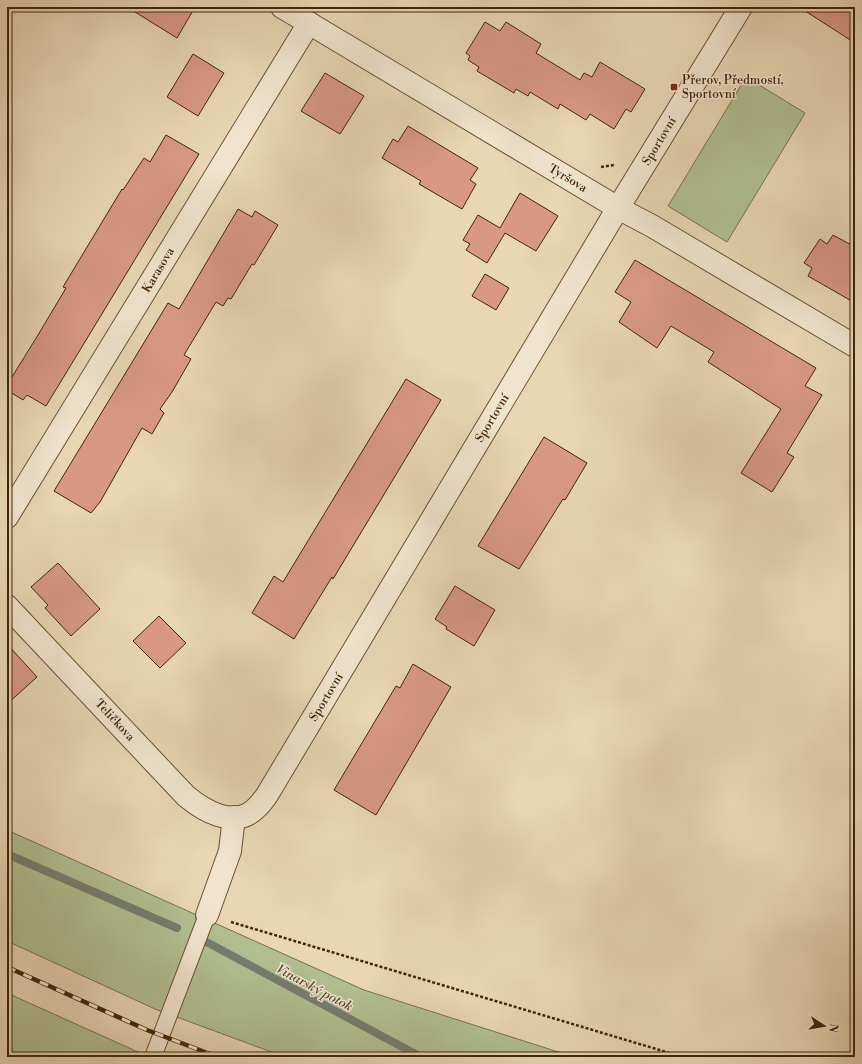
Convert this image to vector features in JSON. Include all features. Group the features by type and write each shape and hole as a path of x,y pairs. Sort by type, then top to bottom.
{"street":[{"name":"Tyršova","path":"282,7 618,208 652,226 855,346"},
{"name":"Sportovní","path":"234,817 243,816 254,811 270,790 618,208 741,7"},
{"name":"Karasova","path":"7,517 309,23"},
{"name":"Teličkova","path":"7,606 186,796 198,806 211,813 234,817"},
{"path":"207,915 230,852 234,817"}],"lane":[{"path":"153,1057 207,915"}],"path":[{"path":"598,166 603,167 618,164"},
{"path":"9,568 8,560 11,555"},
{"path":"207,915 683,1057"}],"green space":[{"path":"746,77 805,113 727,242 668,206"},
{"path":"7,830 364,990 574,1057 285,1057 155,1009 7,941"},
{"path":"7,993 138,1052 151,1057 7,1057"}],"building":[{"path":"127,7 195,7 177,38"},
{"path":"799,7 855,7 855,43"},
{"path":"485,22 500,31 506,22 541,44 536,53 580,80 584,73 592,77 600,62 645,89 631,112 626,109 614,129 590,114 586,120 560,104 558,109 530,92 528,96 516,89 514,93 477,71 479,67 468,60 470,56 466,53"},
{"path":"193,54 224,73 198,116 167,97"},
{"path":"325,73 364,96 340,134 301,111"},
{"path":"408,126 478,168 470,180 476,184 462,209 419,184 421,181 382,158 393,139 398,142"},
{"path":"166,135 199,154 46,406 27,395 23,400 7,390 7,385 66,288 63,287 122,189 123,190 144,158 150,162"},
{"path":"520,193 558,216 536,251 505,233 487,263 466,250 470,244 463,240 478,215 500,228"},
{"path":"238,209 252,217 255,211 278,225 231,299 228,298 223,306 216,302 184,355 191,359 172,392 160,409 164,413 152,434 142,428 100,502 91,513 54,491 168,303 179,309"},
{"path":"833,235 855,247 855,303 808,276 812,268 804,263 820,239 827,244"},
{"path":"635,260 816,368 805,386 822,395 787,453 794,457 772,492 741,473 781,409 708,362 714,352 671,326 657,348 619,322 631,302 615,292"},
{"path":"485,274 509,288 496,310 472,296"},
{"path":"406,379 441,400 333,579 332,577 294,639 252,613 274,576 283,582"},
{"path":"544,437 587,463 565,500 563,499 519,569 478,546"},
{"path":"58,563 100,609 71,636 45,608 48,605 31,587"},
{"path":"455,586 495,610 474,646 446,629 447,627 435,619"},
{"path":"159,616 186,643 160,668 133,641"},
{"path":"7,644 37,677 7,704"},
{"path":"413,664 451,687 376,815 334,790 396,686 400,688"}],"waterway":[{"name":"Vinarský potok","path":"7,854 177,928"},
{"name":"Vinarský potok","path":"199,938 421,1057"}],"railway":[{"path":"7,967 147,1030 218,1057"}],"place":[{"name":"Přerov, Předmostí, Sportovní","path":"674,87"}]}
